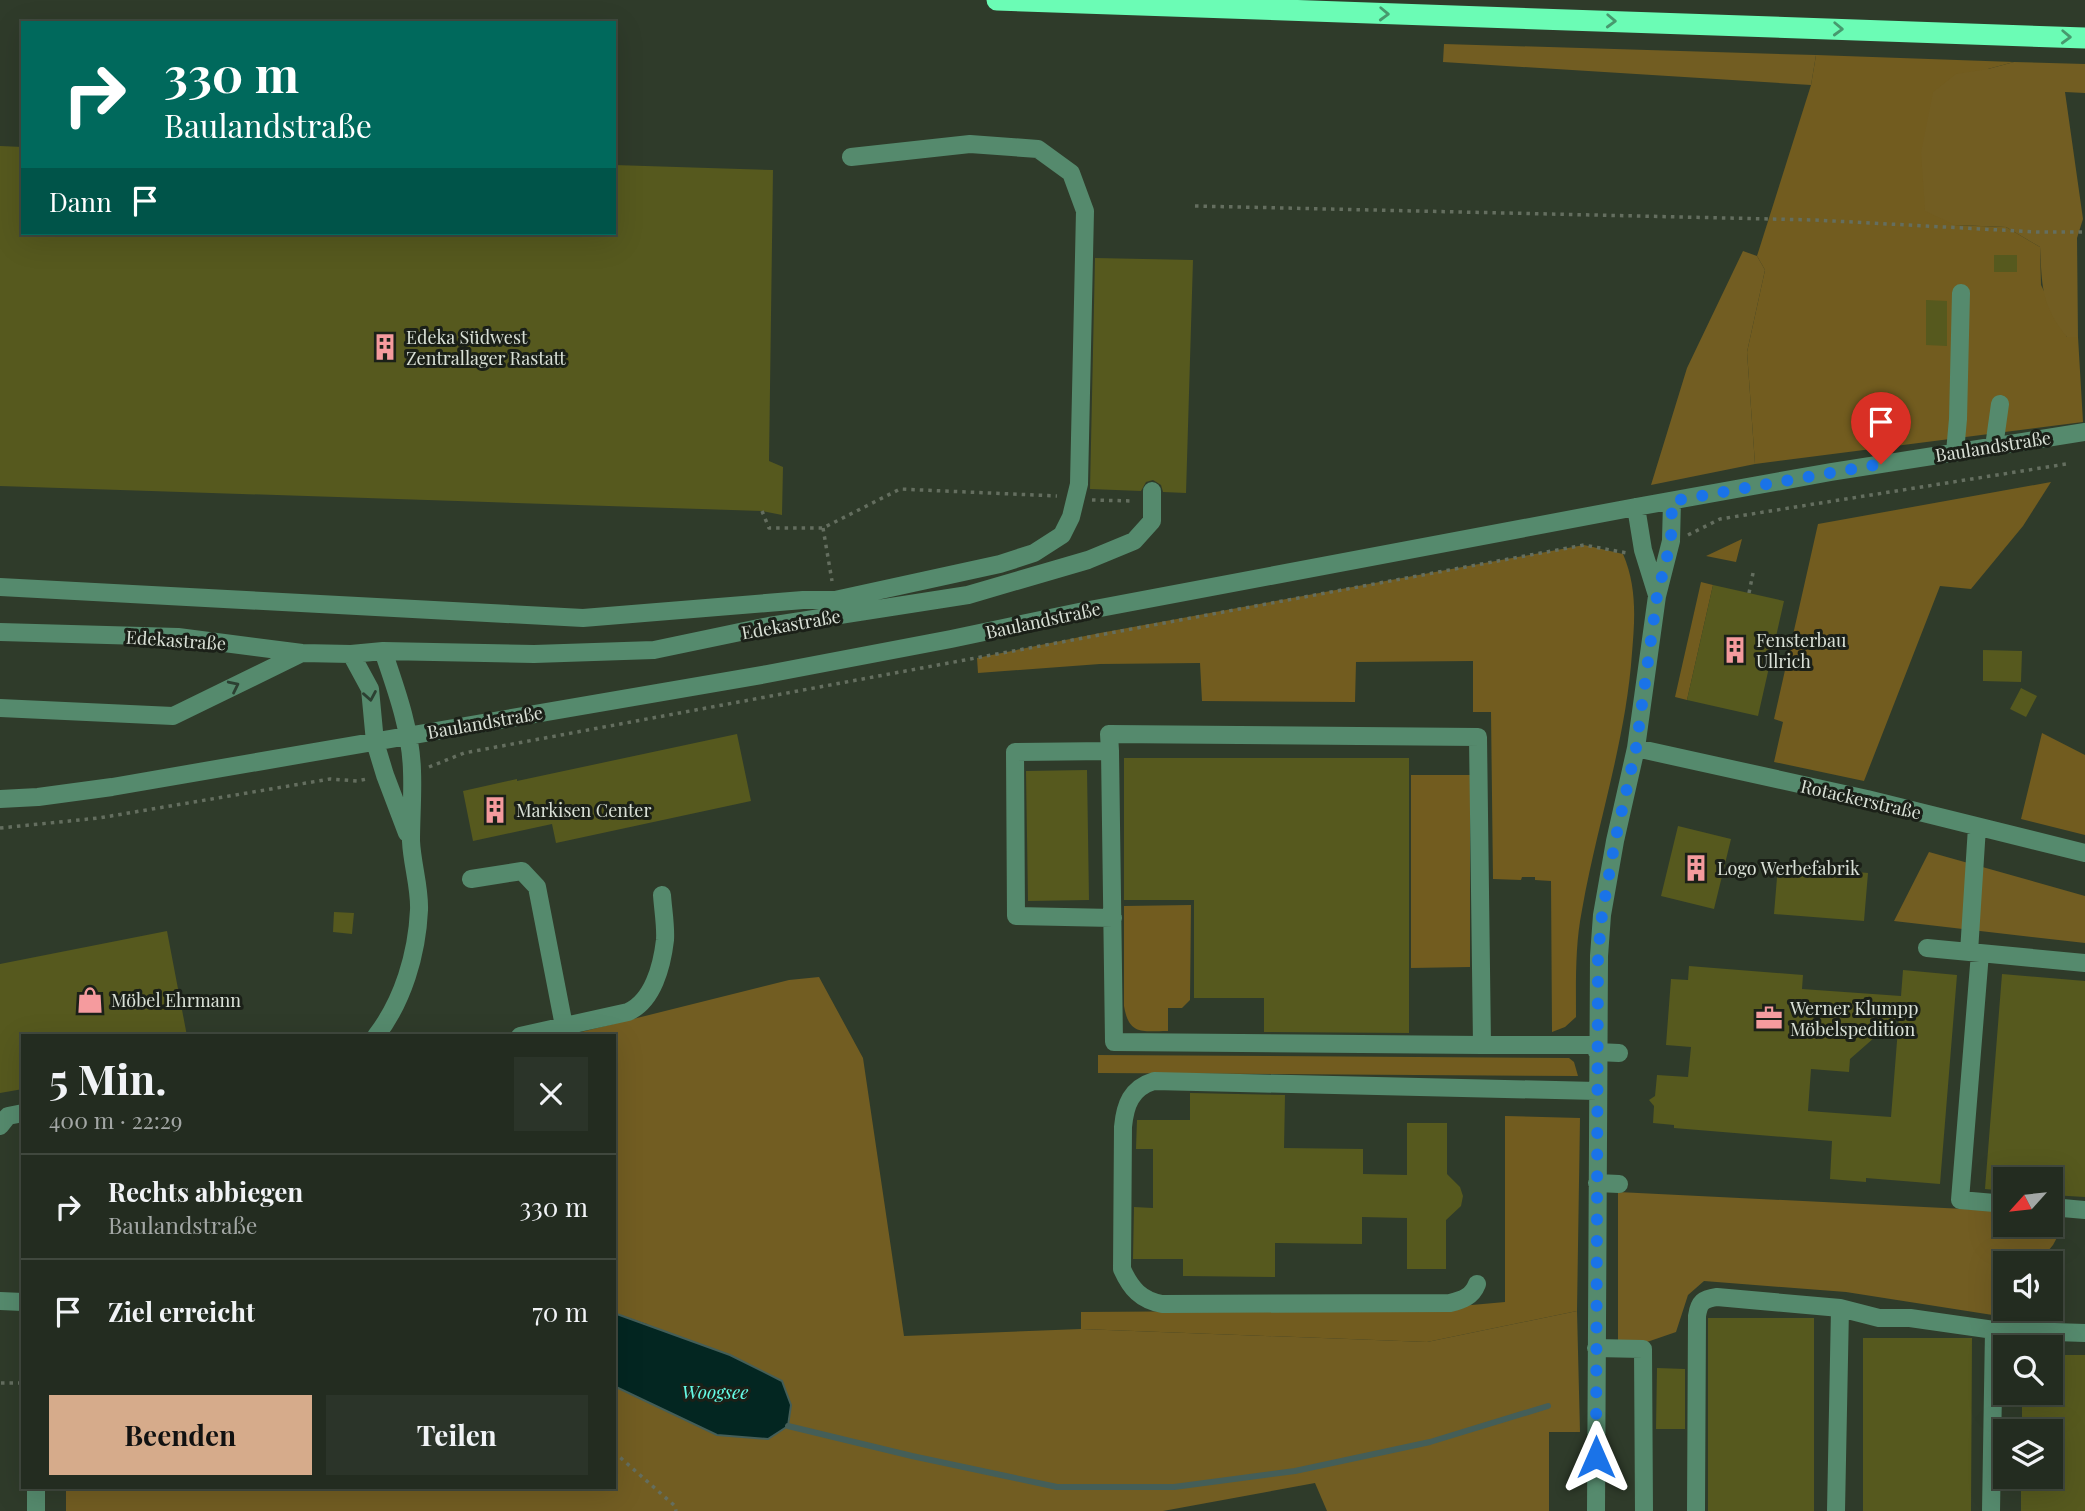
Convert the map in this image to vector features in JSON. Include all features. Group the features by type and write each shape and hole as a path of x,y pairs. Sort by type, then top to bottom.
{"highway":[{"path":"997,0 2085,38"}],"street":[{"path":"0,587 583,618 803,600 835,600 1000,564 1034,553 1062,536 1071,517 1079,484 1085,211 1071,173 1038,149 970,144 851,157"},
{"path":"1955,452 1961,293"},
{"path":"1993,447 2000,404"},
{"name":"Baulandstraße","path":"0,799 112,787 767,674 1636,507 2085,432"},
{"name":"Edekastraße","path":"0,632 178,637 302,653 654,650 769,626 968,595 1088,560 1134,541 1152,522 1144,491"},
{"path":"1596,1511 1598,956 1615,841 1636,748 1657,596 1671,541 1672,501"},
{"path":"1636,507 1643,550 1657,596"},
{"path":"377,1034 399,998 411,962 419,909 411,843 412,769 408,736 399,696 383,651"},
{"path":"0,708 173,716 302,653"},
{"path":"351,654 370,689 375,742 384,775 411,843"},
{"path":"1482,1045 1478,737 1109,734 1114,1042 1482,1045 1597,1049 1619,1053"},
{"name":"Rotackerstraße","path":"1636,748 2085,853"},
{"path":"1110,751 1015,752 1016,916 1113,918"},
{"path":"1977,827 1975,953 1960,1200 1993,1203"},
{"path":"471,879 522,871 537,887 564,1026"},
{"path":"529,1034 640,1007 650,992 664,940 662,895"},
{"path":"1927,948 2085,963"},
{"path":"1477,1284 1474,1292 1464,1300 1450,1303 1149,1302 1129,1284 1122,1269 1123,1140 1125,1109 1131,1097 1141,1085 1154,1081 1478,1096 1597,1091"},
{"path":"0,1126 8,1116 21,1113"},
{"path":"1597,1183 1619,1184"},
{"path":"2063,1208 2085,1210"},
{"path":"1696,1511 1697,1316 1699,1304 1705,1299 1717,1297 1840,1308 1878,1318 1910,1318 1994,1330 2085,1333"},
{"path":"0,1301 21,1302"},
{"path":"1836,1511 1840,1308"},
{"path":"1991,1511 1994,1330"},
{"path":"1596,1348 1643,1349 1644,1511"},
{"path":"36,1489 36,1511"}],"path":[{"path":"1195,206 1815,220 2037,232 2085,232"},
{"path":"1671,541 1720,519 2066,464"},
{"path":"762,511 769,528 823,528 900,489 1135,501 1144,491"},
{"path":"823,528 835,600"},
{"path":"426,769 464,753 1584,545 1623,554 1643,550"},
{"path":"1749,593 1753,573"},
{"path":"0,828 99,818 330,779 368,779"},
{"path":"1,1382 21,1383"},
{"path":"616,1454 675,1506 676,1511"}],"shaded area":[{"path":"1444,44 1816,55 1811,85 1443,62"},
{"path":"1816,55 2014,62 1988,69 1955,225 2006,227 2040,247 2041,285 2067,337 2078,337 2083,422 1755,464 1747,352 1765,270 1757,256 1811,85"},
{"path":"2014,62 2085,64 2085,93 2065,92 2083,219 2077,238 2078,337 2067,337 2052,315 2044,295 2040,247 2006,227 1955,225 1925,211 1921,152 1933,92 1956,74"},
{"path":"1743,251 1757,256 1765,270 1747,352 1755,464 1651,485 1687,368"},
{"path":"2051,482 2023,526 1971,589 1940,586 1864,781 1774,762 1783,722 1774,719 1818,524"},
{"path":"1742,539 1736,562 1706,556"},
{"path":"1584,545 1623,554 1633,591 1633,640 1624,718 1580,923 1576,963 1576,1017 1565,1027 1552,1032 1551,881 1535,880 1535,877 1522,877 1521,880 1493,879 1491,712 1473,712 1473,661 1356,662 1355,702 1202,701 1200,663 1100,664 978,673 977,658"},
{"path":"1701,582 1713,585 1687,700 1675,697"},
{"path":"2042,733 2085,755 2085,835 2021,819"},
{"path":"1411,775 1470,775 1470,967 1411,968"},
{"path":"1929,852 2085,896 2085,943 1894,921"},
{"path":"1191,905 1190,1000 1182,1008 1168,1008 1168,1031 1138,1030 1129,1023 1124,1006 1124,906"},
{"path":"819,977 863,1058 904,1336 1081,1329 1427,1342 1577,1311 1580,1432 1549,1432 1549,1511 1327,1511 1315,1483 1163,1511 66,1511 66,1489 616,1489 616,1387 717,1435 647,1324 616,1314 616,1034 573,1034 789,980"},
{"path":"1098,1055 1569,1058 1574,1062 1578,1076 1098,1073"},
{"path":"1505,1116 1580,1118 1577,1311 1427,1342 1081,1329 1081,1312 1416,1310 1505,1302"},
{"path":"1618,1192 1993,1210 1993,1237 2057,1237 2048,1251 1993,1251 1993,1315 1846,1292 1704,1281 1688,1295 1676,1332 1647,1342 1618,1340"}],"water":[{"name":"Woogsee","path":"616,1314 730,1355 782,1381 791,1405 788,1426 768,1439 717,1435 616,1387"}],"building":[{"name":"Edeka Südwest Zentrallager Rastatt","path":"0,146 21,147 21,235 616,235 616,165 773,170 769,461 783,467 782,515 762,511 0,486"},
{"path":"1994,255 2017,255 2017,272 1994,272"},
{"path":"1095,258 1193,260 1186,493 1163,492 1161,485 1153,480 1146,482 1141,491 1090,489"},
{"path":"1926,300 1947,301 1947,346 1926,345"},
{"name":"Fensterbau Ullrich","path":"1713,585 1784,601 1758,716 1687,700"},
{"path":"1983,650 2022,651 2021,682 1983,681"},
{"path":"2021,688 2037,696 2026,717 2010,709"},
{"path":"737,734 751,801 556,843 552,824 473,841 463,791"},
{"path":"1124,758 1409,758 1409,1033 1264,1032 1264,998 1194,998 1194,900 1124,900"},
{"path":"1087,770 1089,900 1028,901 1026,771"},
{"name":"Logo Werbefabrik","path":"1678,826 1731,839 1714,909 1661,896"},
{"path":"1778,865 1868,873 1864,921 1774,914"},
{"path":"334,912 354,913 352,934 333,932"},
{"name":"Möbel Ehrmann","path":"167,931 187,1034 21,1034 21,1089 0,1093 0,964"},
{"path":"1689,966 1803,975 1802,989 1901,996 1903,970 1957,975 1940,1184 1866,1178 1866,1182 1830,1179 1832,1141 1674,1128 1674,1125 1653,1123 1654,1106 1649,1100 1655,1096 1657,1075 1688,1077 1691,1047 1666,1045 1671,979 1688,980","holes":["1899,1016 1891,1117 1808,1111 1811,1069 1849,1072 1850,1059"]},
{"path":"2002,974 2085,981 2085,1197 2063,1196 2063,1167 1993,1167 1993,1190 1985,1189"},
{"path":"1190,1093 1285,1095 1284,1148 1363,1149 1363,1174 1407,1175 1407,1123 1447,1123 1447,1174 1460,1187 1463,1196 1461,1206 1446,1220 1446,1269 1407,1269 1407,1218 1362,1217 1362,1244 1275,1243 1275,1277 1183,1276 1183,1259 1133,1259 1134,1207 1153,1208 1153,1149 1136,1149 1137,1120 1190,1120"},
{"path":"1708,1318 1814,1318 1814,1511 1708,1511"},
{"path":"1863,1338 1972,1338 1971,1511 1863,1511"},
{"path":"2063,1355 2085,1355 2085,1511 2021,1511 2021,1489 2063,1489 2063,1419 2022,1419 2022,1405 2063,1405"},
{"path":"1657,1368 1685,1369 1685,1429 1656,1429"}],"waterway":[{"path":"788,1426 1057,1487 1174,1487 1295,1471 1430,1442 1548,1406"}],"place":[{"name":"Edeka Südwest Zentrallager Rastatt","path":"385,347"},
{"name":"Fensterbau Ullrich","path":"1735,650"},
{"name":"Markisen Center","path":"495,810"},
{"name":"Logo Werbefabrik","path":"1696,868"},
{"name":"Möbel Ehrmann","path":"90,1000"},
{"name":"Werner Klumpp Möbelspedition","path":"1769,1018"}],"route":[{"path":"1596,1457 1598,956 1615,841 1636,748 1657,596 1671,541 1672,501 1881,464"}]}
